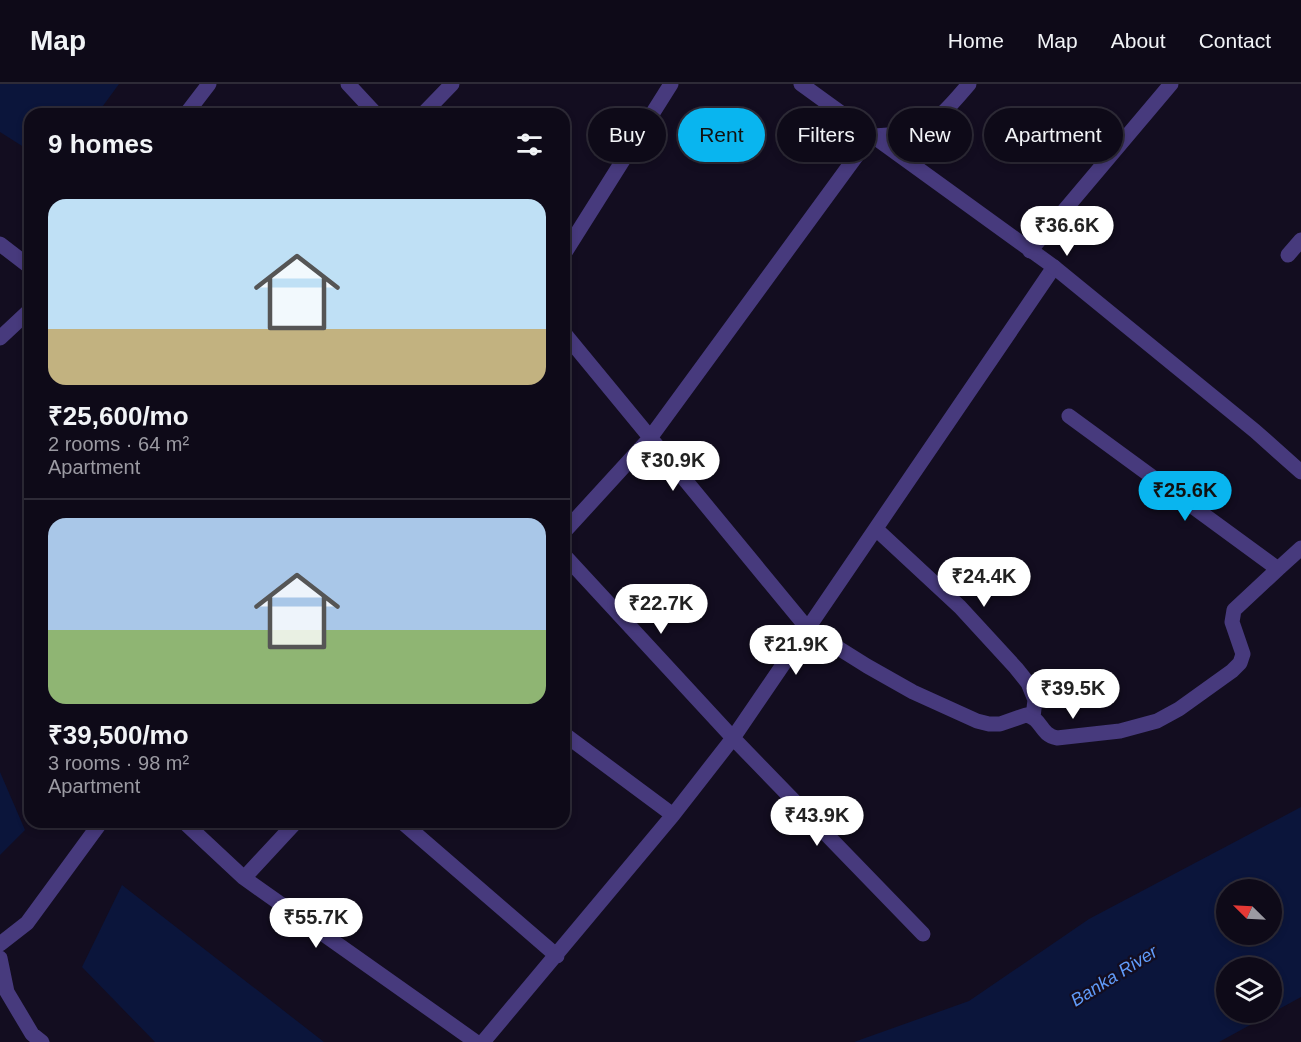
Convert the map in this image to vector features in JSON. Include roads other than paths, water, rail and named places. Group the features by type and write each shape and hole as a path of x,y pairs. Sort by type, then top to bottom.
{"street":[{"path":"191,108 209,84"},
{"path":"348,84 370,108"},
{"path":"429,108 452,84"},
{"path":"570,244 671,84"},
{"path":"801,84 834,108"},
{"path":"876,135 898,134 923,127 947,108 969,84"},
{"path":"1030,251 1171,84"},
{"path":"876,139 1054,267 1256,430 1301,471"},
{"path":"570,525 650,438 851,162"},
{"path":"1288,255 1301,240"},
{"path":"0,244 24,262"},
{"path":"483,1042 673,815 733,738 1054,267"},
{"path":"0,338 24,316"},
{"path":"570,340 808,629 913,692 977,721 1000,724 1026,715 1038,720 1044,732 1049,736 1057,738 1120,731 1157,721 1179,709 1233,671 1240,663 1243,654 1232,622 1234,610 1301,548"},
{"path":"1069,416 1278,569"},
{"path":"876,529 960,607 1016,668 1028,683 1035,700 1033,717"},
{"path":"570,561 733,738 923,934"},
{"path":"570,738 673,815"},
{"path":"0,944 27,923 97,828"},
{"path":"190,828 244,878 476,1042"},
{"path":"244,878 290,828"},
{"path":"409,828 557,956"},
{"path":"0,958 7,992 32,1034 42,1042"}],"water":[{"path":"0,84 119,84 101,108 24,108 24,147 0,132"},
{"path":"0,772 25,830 0,855"},
{"name":"Banka River","path":"1301,807 1301,997 1282,1007 1282,957 1216,957 1216,1023 1254,1023 1219,1042 854,1042 969,1001 1089,919"},
{"path":"122,885 324,1042 155,1042 82,967"}]}
